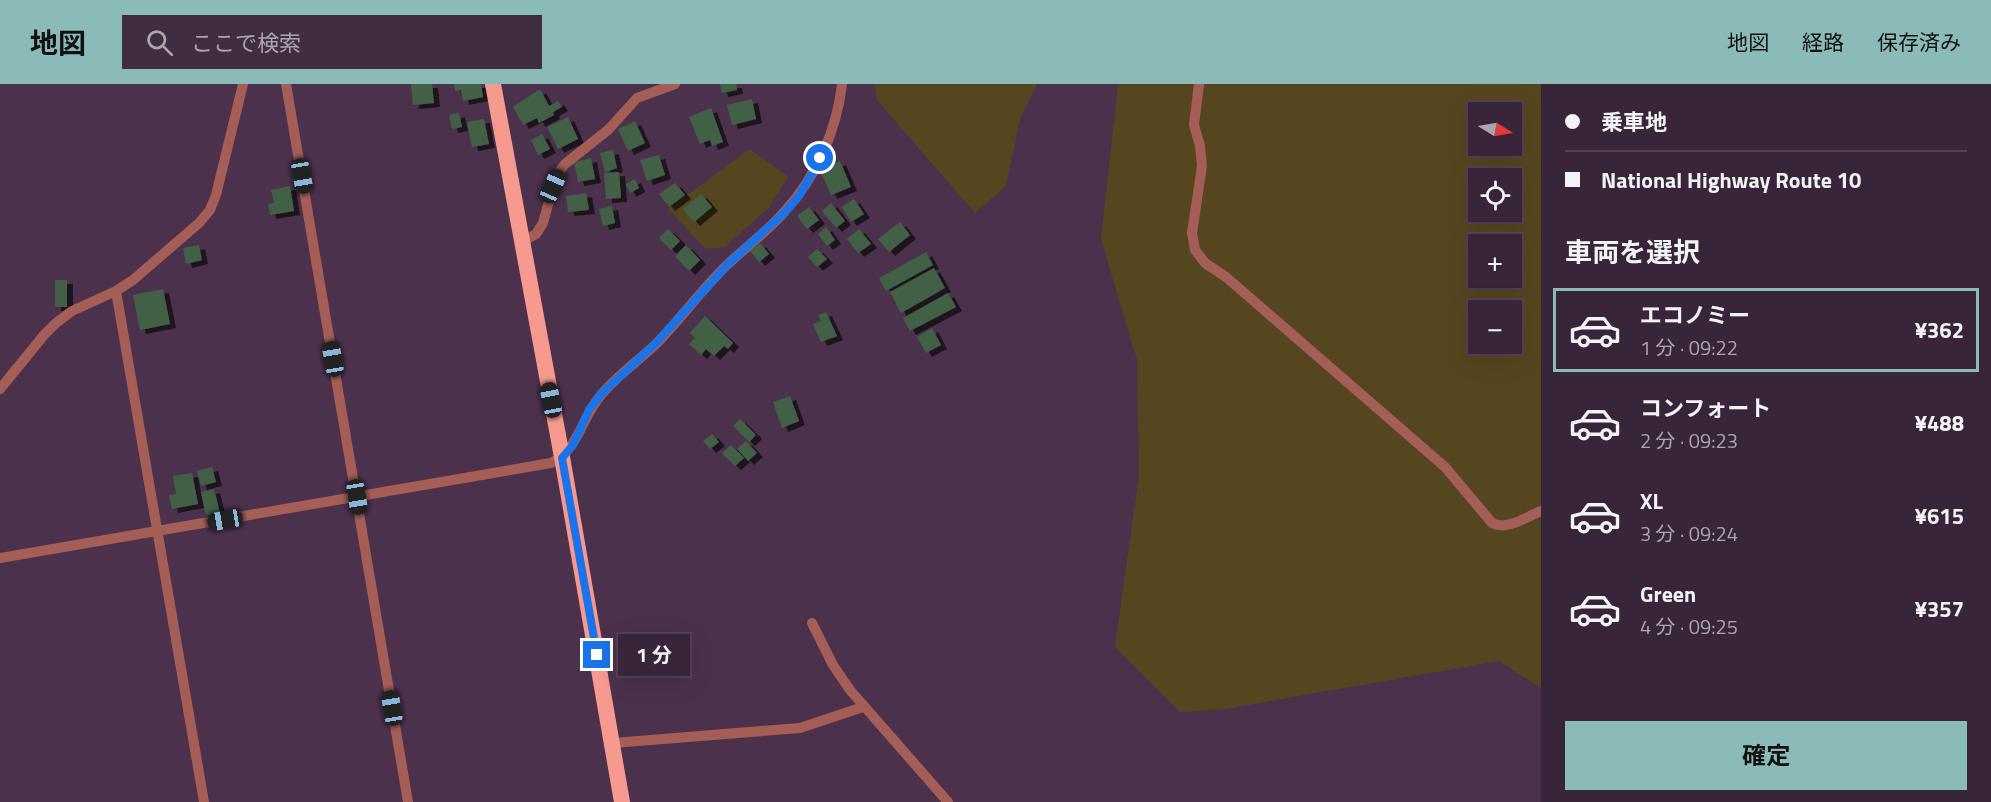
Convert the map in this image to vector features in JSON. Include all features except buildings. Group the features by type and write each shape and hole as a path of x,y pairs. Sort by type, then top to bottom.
{"highway":[{"path":"493,84 622,802"}],"street":[{"path":"0,389 56,323 72,311 116,291 133,280 199,223 210,210 216,195 243,84"},
{"path":"286,84 408,802"},
{"path":"522,242 536,234 543,223 553,186 558,173 565,164 608,130 637,98 675,84"},
{"path":"0,558 551,463 562,458 573,445 589,410 602,393 655,344 728,264 763,234 799,196 812,174 834,124 842,84"},
{"path":"1199,84 1194,125 1200,146 1202,166 1192,233 1195,250 1205,263 1226,277 1445,467 1492,523 1505,526 1541,511"},
{"path":"116,291 204,802"},
{"path":"812,623 833,664 862,706 948,802"},
{"path":"613,743 800,728 862,706"}],"shaded area":[{"path":"874,84 1037,84 1020,118 1006,186 975,213 877,100"},
{"path":"1118,84 1541,84 1541,688 1499,661 1225,709 1180,712 1115,647 1139,475 1137,360 1101,239"},
{"path":"750,149 788,177 769,207 725,247 706,249 668,209"}],"route":[{"path":"597,655 562,458 580,434 589,410 602,393 672,327 728,264 784,213 799,196 820,158"}]}
